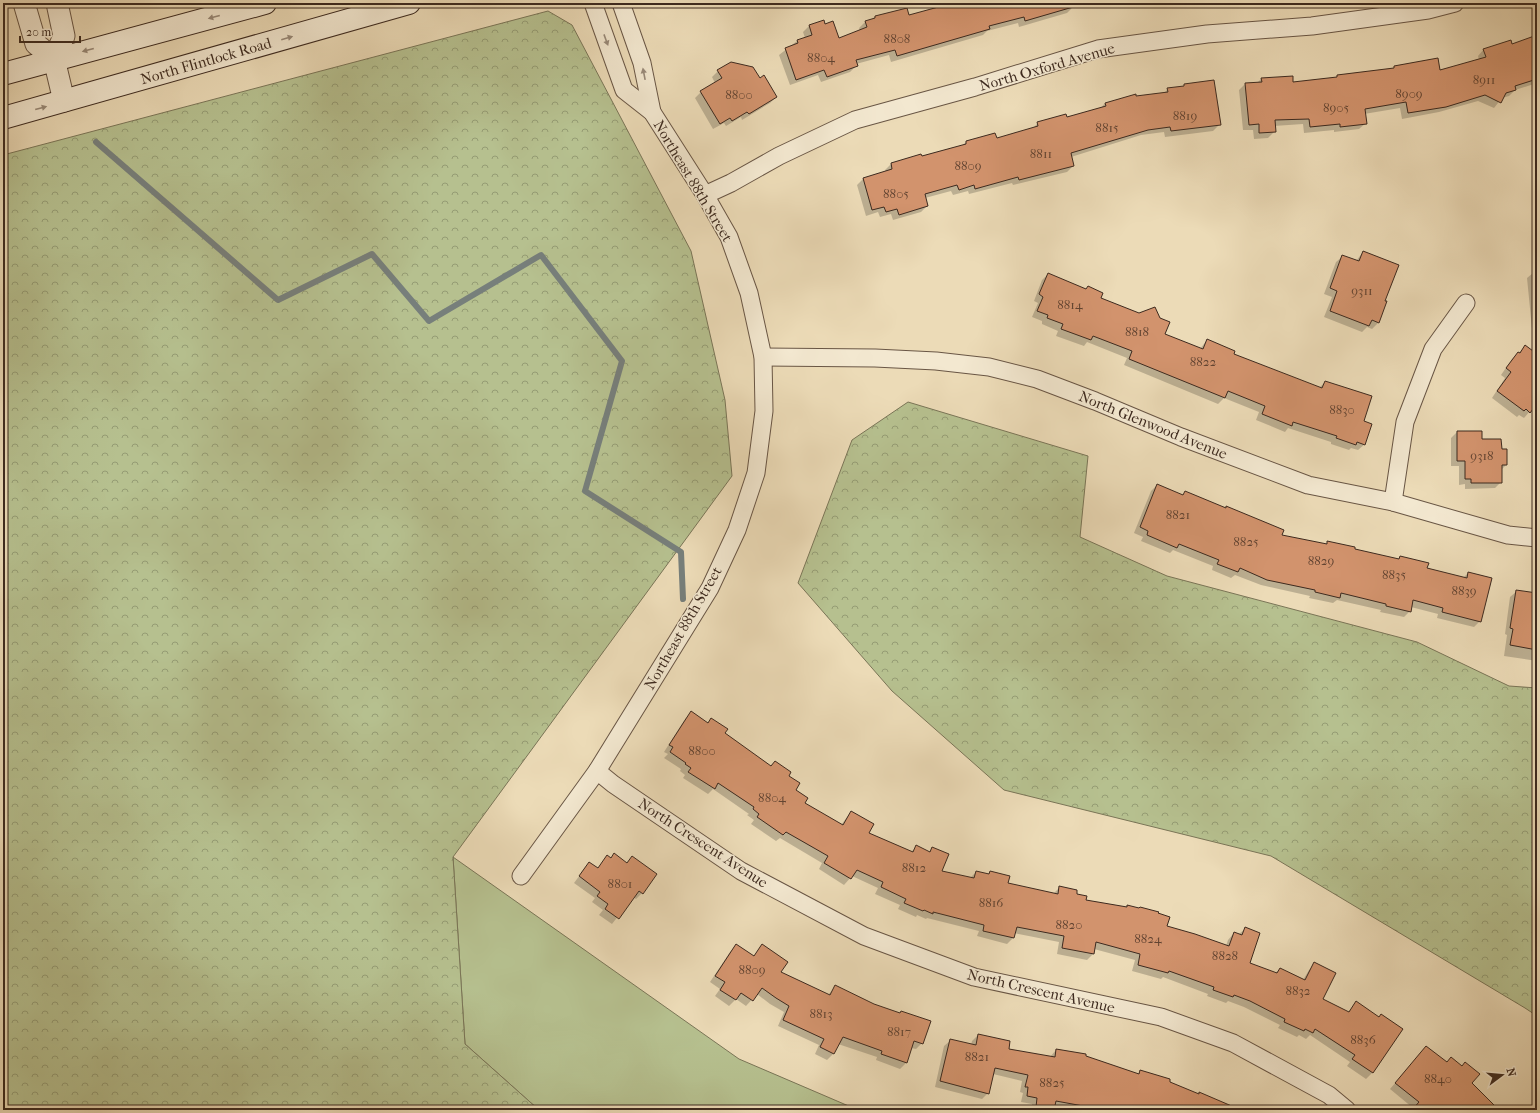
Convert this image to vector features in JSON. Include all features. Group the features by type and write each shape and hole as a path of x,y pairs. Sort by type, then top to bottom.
{"main road":[{"path":"3,74 265,3"},
{"name":"North Flintlock Road","path":"3,118 409,3"}],"street":[{"path":"24,3 36,44 54,60 64,101"},
{"path":"54,60 64,36 57,3"},
{"name":"Northeast 88th Street","path":"521,876 597,771 710,588 737,530 756,473 764,411 763,357 749,293 729,237 705,195 652,112 624,90 593,3"},
{"name":"Northeast 88th Street","path":"621,3 642,63 652,112"},
{"name":"North Oxford Avenue","path":"705,195 731,183 779,156 855,120 975,88 1098,49 1207,34 1312,26 1428,10 1456,3"},
{"path":"1393,502 1405,422 1433,349 1466,303"},
{"name":"North Glenwood Avenue","path":"763,357 882,358 936,361 989,367 1036,378 1181,437 1308,485 1393,502 1508,534 1537,538"},
{"name":"North Crescent Avenue","path":"597,771 741,871 864,936 974,978 1161,1017 1233,1043 1329,1095 1347,1110"}],"green space":[{"path":"548,11 572,25 691,251 725,400 732,476 453,857 465,1044 539,1110 3,1110 3,155"},
{"path":"908,402 1088,456 1080,537 1167,576 1417,642 1509,686 1537,688 1537,1016 1271,856 1004,790 892,691 798,583 852,440"},
{"path":"453,857 739,1059 858,1110 539,1110 465,1044"}],"building":[{"path":"953,3 1072,3 1073,7 1025,21 1024,17 989,26 990,29 897,56 895,50 856,60 858,66 827,77 824,70 796,80 785,48 798,43 797,40 812,35 809,25 824,20 825,24 833,21 839,38 867,27 865,21 875,18 875,16 907,8 909,15"},
{"path":"1537,35 1537,79 1515,86 1516,90 1506,93 1501,103 1485,95 1446,107 1408,113 1406,102 1365,109 1367,124 1340,127 1340,124 1310,127 1309,119 1275,120 1276,132 1259,133 1259,124 1249,125 1245,83 1262,82 1261,78 1293,76 1293,82 1394,68 1394,66 1438,58 1440,70 1486,57 1483,49 1511,40 1512,44"},
{"path":"731,62 753,67 760,78 764,75 777,97 749,114 747,112 732,121 730,118 720,124 700,91 722,78 717,70"},
{"path":"1214,80 1221,125 1171,131 1170,127 1148,130 1071,153 1074,166 1019,180 1018,177 975,189 974,185 959,190 957,185 925,194 928,206 899,215 897,209 886,212 884,207 872,210 863,178 892,169 891,163 921,154 922,156 966,144 966,141 995,133 997,138 1038,126 1037,122 1066,114 1067,117 1106,106 1105,103 1136,94 1136,96 1168,92 1167,88"},
{"path":"1363,251 1399,265 1385,301 1387,301 1379,323 1372,320 1369,326 1330,311 1337,291 1330,288 1342,255 1359,261"},
{"path":"1048,273 1086,289 1088,286 1103,293 1101,298 1139,313 1155,307 1160,318 1170,322 1165,334 1203,349 1207,339 1235,351 1234,354 1322,388 1325,381 1372,396 1364,421 1372,424 1365,445 1357,442 1356,445 1336,438 1337,436 1293,422 1292,426 1262,414 1265,406 1228,391 1225,398 1129,359 1132,351 1093,336 1091,340 1061,329 1063,324 1047,318 1048,315 1037,311 1043,297 1039,294"},
{"path":"1525,345 1537,354 1537,404 1530,413 1526,409 1524,411 1497,391 1511,372 1506,368 1518,352 1520,353"},
{"path":"1457,431 1482,431 1482,439 1501,439 1502,449 1507,449 1507,465 1502,465 1502,483 1471,483 1471,479 1465,479 1465,461 1457,461"},
{"path":"1157,484 1183,495 1185,491 1226,508 1226,506 1284,530 1282,535 1327,544 1327,541 1399,559 1400,556 1429,563 1427,568 1467,578 1468,572 1492,578 1481,622 1442,612 1443,608 1413,600 1411,612 1341,593 1340,598 1315,592 1315,590 1267,580 1240,568 1238,572 1217,564 1219,560 1179,544 1177,548 1147,535 1148,531 1140,527"},
{"path":"1516,590 1537,593 1537,650 1510,645 1513,629 1510,628"},
{"path":"691,711 708,723 711,718 728,729 725,733 771,766 775,761 791,772 789,776 800,783 796,790 808,798 805,803 843,825 851,811 874,824 869,833 913,852 916,845 930,852 932,847 949,854 942,871 974,878 976,871 989,874 990,871 1010,876 1008,883 1058,894 1059,886 1077,890 1077,894 1087,896 1086,900 1127,907 1127,905 1140,907 1159,912 1158,913 1170,917 1167,926 1229,946 1234,932 1242,935 1245,927 1260,933 1250,963 1277,973 1280,968 1305,980 1314,962 1336,973 1323,999 1349,1012 1356,1001 1379,1017 1381,1014 1403,1029 1373,1073 1352,1059 1355,1055 1315,1029 1313,1033 1305,1029 1304,1031 1284,1022 1285,1019 1250,1001 1213,990 1214,987 1169,971 1168,973 1138,965 1140,954 1096,942 1094,954 1062,948 1064,936 1017,927 1014,938 983,931 984,925 933,912 933,914 904,903 906,899 881,887 883,882 857,870 851,879 824,863 828,856 786,832 783,835 757,817 759,814 753,809 754,807 718,783 715,789 688,772 691,768 670,752 673,747 669,745"},
{"path":"614,853 627,863 632,856 657,874 643,894 639,891 619,919 605,909 608,904 597,896 600,892 579,876 589,862 598,868 607,855 611,858"},
{"path":"736,944 754,956 762,944 788,962 781,972 830,995 835,985 874,1004 931,1021 923,1044 914,1041 907,1063 881,1054 882,1051 843,1037 834,1054 820,1047 824,1039 783,1020 789,1006 762,988 753,1001 741,993 736,1000 720,990 725,982 715,976"},
{"path":"978,1034 1010,1041 1009,1049 1055,1057 1056,1049 1086,1054 1086,1056 1139,1074 1140,1070 1170,1079 1170,1082 1199,1094 1199,1092 1241,1110 1105,1110 1056,1101 1054,1110 1049,1110 1036,1107 1037,1098 1027,1096 1028,1087 1025,1087 1028,1075 995,1068 989,1094 940,1081 950,1039 976,1045"},
{"path":"1426,1046 1447,1062 1451,1057 1462,1066 1465,1062 1480,1074 1472,1083 1499,1110 1412,1110 1419,1102 1395,1083"}],"waterway":[{"path":"96,142 278,300 372,254 429,321 541,255 622,361 585,491 681,552 683,599"}]}
